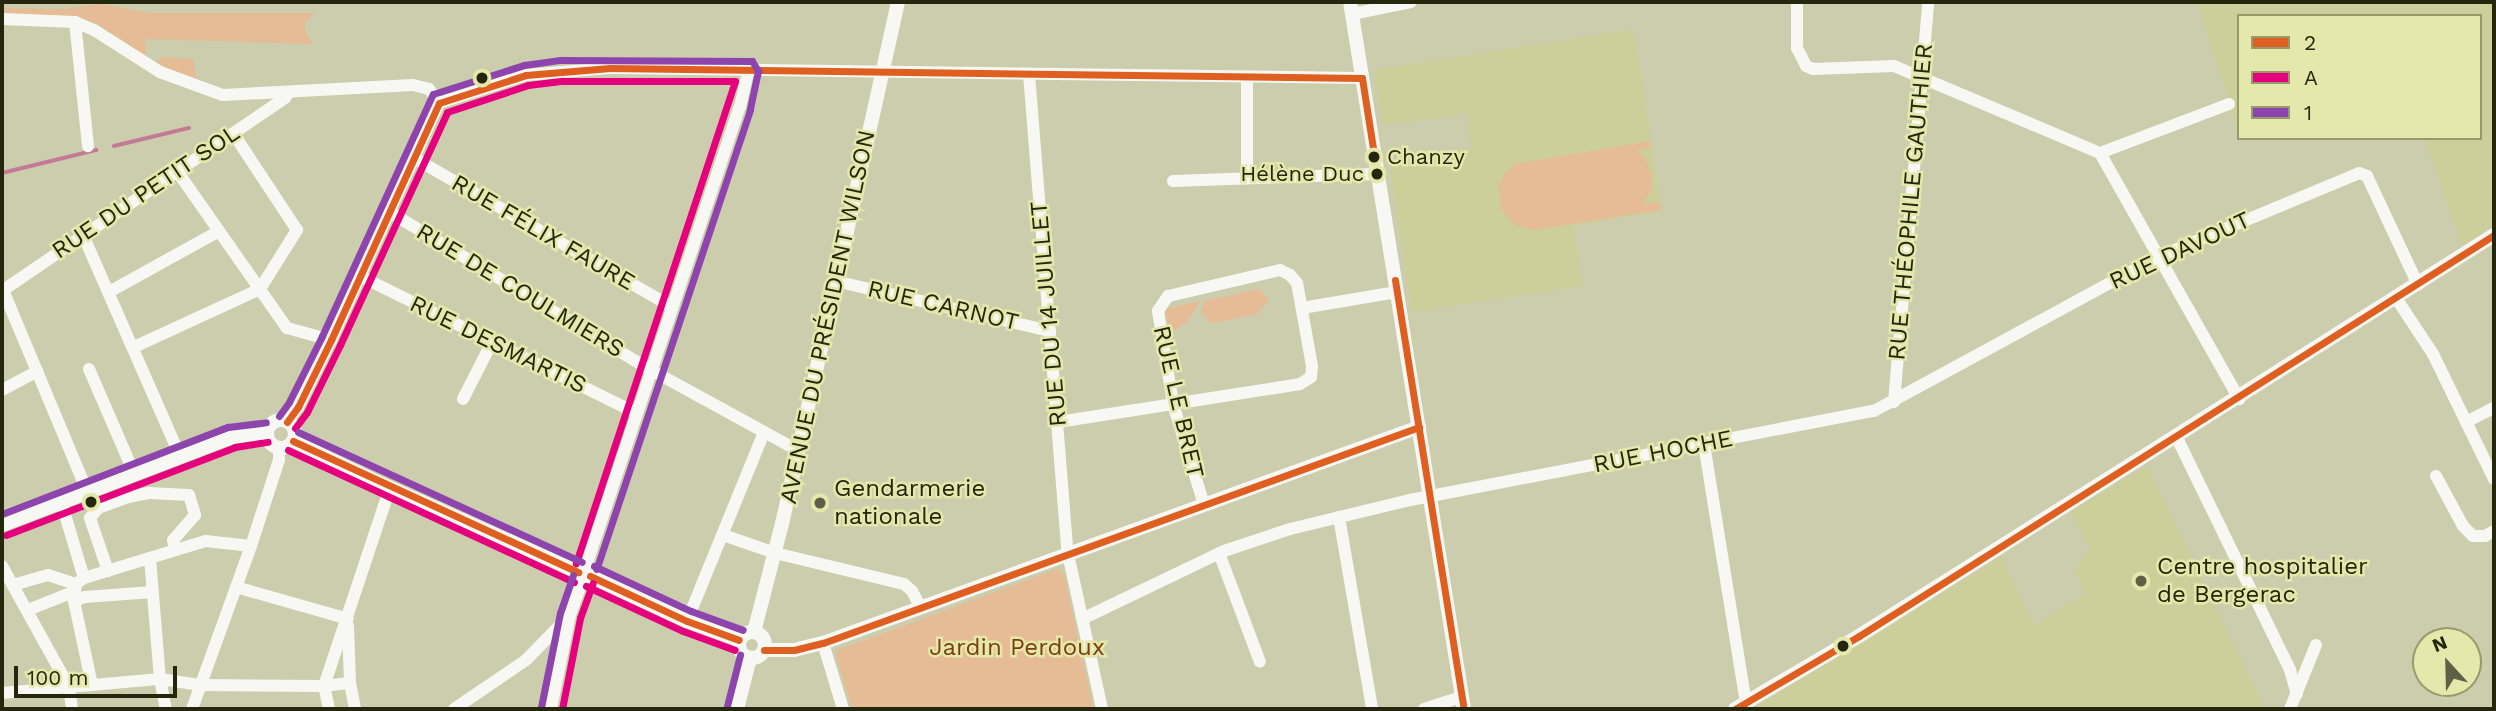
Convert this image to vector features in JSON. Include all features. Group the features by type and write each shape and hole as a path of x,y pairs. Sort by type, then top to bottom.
{"main road":[{"name":"AVENUE DU PRÉSIDENT WILSON","path":"754,632 775,554 898,2"},
{"path":"1351,8 1463,703"},
{"path":"1740,706 1859,636 2177,438 2494,235"},
{"path":"2,525 232,437 267,432 275,422 288,422 293,428 293,441 287,447 279,448 271,444 267,432"},
{"path":"764,650 794,650 823,643 1419,427"},
{"path":"293,441 390,488 687,621 739,640"},
{"path":"754,632 764,638 764,650 759,656 750,658 740,652 739,640 746,633 754,632"},
{"path":"737,709 750,658"}],"street":[{"path":"1351,8 1412,2"},
{"path":"1797,2 1797,48 1806,66 1813,69 1894,66 2100,153 2239,399"},
{"name":"RUE THÉOPHILE GAUTHIER","path":"1894,402 1927,2"},
{"path":"2,19 75,22 94,30 160,72 223,96 413,85 429,89 439,103"},
{"path":"75,22 88,146"},
{"path":"288,422 331,340 439,103 526,75 562,70 1362,78"},
{"path":"551,709 570,615 740,107 748,71"},
{"name":"RUE DU 14 JUILLET","path":"1029,74 1068,554 1102,709"},
{"path":"1247,77 1247,178"},
{"name":"RUE DU PETIT SOL","path":"2,290 289,92"},
{"path":"2100,153 2229,104"},
{"path":"134,347 260,289 297,230 233,133"},
{"name":"RUE FÉLIX FAURE","path":"414,158 672,307"},
{"path":"177,171 287,328 331,340"},
{"name":"RUE DAVOUT","path":"1894,402 2160,256 2359,173 2367,176 2418,285"},
{"path":"1172,181 1377,174"},
{"name":"RUE DE COULMIERS","path":"388,211 651,370 797,450"},
{"path":"109,292 219,231"},
{"path":"83,235 180,456"},
{"name":"RUE LE BRET","path":"1204,505 1174,404 1158,311 1168,296 1280,270 1290,275 1297,283 1302,308"},
{"name":"RUE DESMARTIS","path":"360,276 636,413"},
{"name":"RUE CARNOT","path":"835,281 1050,331"},
{"path":"2,290 87,491"},
{"path":"1058,422 1300,384 1311,377 1312,366 1302,308 1396,292"},
{"path":"2396,298 2433,354 2494,479"},
{"path":"463,399 492,342"},
{"path":"89,369 134,473"},
{"path":"2,390 37,371"},
{"name":"RUE HOCHE","path":"1082,619 1118,599 1219,553 1290,529 1430,497 1874,411 1894,402"},
{"path":"2466,422 2494,408"},
{"path":"687,621 764,432"},
{"path":"2177,438 2284,657 2297,694"},
{"path":"1704,444 1740,706"},
{"path":"192,709 251,546 279,460 279,448"},
{"path":"2436,476 2463,526 2473,537 2485,536 2494,531"},
{"path":"329,709 324,686 390,488"},
{"path":"108,570 90,518 98,508 128,497 149,493 189,495 195,514 173,540 176,550"},
{"path":"61,501 92,685"},
{"path":"1339,517 1372,709"},
{"path":"723,536 775,554 904,584 912,591 921,608"},
{"path":"28,610 77,589 108,570 206,541 251,546"},
{"path":"1219,553 1260,662"},
{"path":"150,558 160,679 166,709"},
{"path":"2,566 69,687 72,709"},
{"path":"13,586 48,575 77,589 85,597 153,592"},
{"path":"236,587 348,619"},
{"path":"454,709 526,660 570,615"},
{"path":"348,619 350,683 355,709"},
{"path":"823,643 843,709"},
{"path":"2290,709 2316,645"},
{"path":"2,693 160,679 200,685 324,686 350,683"},
{"path":"1424,709 1463,703"}],"shaded area":[{"path":"2197,2 2494,2 2494,223 2463,247 2425,140 2482,140 2482,14 2237,14 2237,125"},
{"path":"1634,29 1662,211 1573,226 1582,286 1412,312 1389,162 1472,148 1466,113 1383,126 1374,70"},
{"name":"Centre hospitalier de Bergerac","path":"2147,466 2265,709 1753,709 2001,557 2034,626 2085,593 2074,570 2090,549 2071,512"}],"green space":[{"path":"100,4 151,13 314,13 305,23 305,31 313,44 146,39 145,56 96,23 71,16 2,13 2,8 65,9"},
{"path":"161,57 193,59 197,82 157,63"},
{"path":"1650,141 1651,148 1636,150 1646,160 1652,175 1651,191 1643,204 1660,202 1661,210 1534,230 1515,225 1501,209 1499,186 1504,174 1515,164"},
{"path":"1259,289 1269,300 1257,314 1212,323 1201,314 1204,301"},
{"path":"1201,301 1185,324 1169,333 1165,309"},
{"name":"Jardin Perdoux","path":"1057,569 1064,574 1093,709 852,709 835,652"}],"waterway":[{"path":"114,146 189,128"},
{"path":"2,173 96,150"}],"transit line":[{"name":"1","path":"279,416 289,402 322,336 433,94 524,65 561,60 752,61 758,71 750,110 596,569"},
{"name":"2","path":"287,422 298,407 331,340 439,103 526,75 610,68 1362,78 1377,174"},
{"name":"A","path":"295,428 307,412 340,345 447,112 528,85 563,81 735,81 576,563"},
{"name":"2","path":"1735,709 1859,636 2494,235"},
{"name":"2","path":"1395,280 1464,709"},
{"name":"1","path":"2,514 228,427 266,422"},
{"name":"2","path":"764,650 794,650 823,643 1419,427"},
{"name":"1","path":"298,432 582,562"},
{"name":"2","path":"293,441 578,572"},
{"name":"A","path":"6,535 235,447 268,442"},
{"name":"A","path":"288,450 574,582"},
{"name":"1","path":"594,566 691,611 743,630"},
{"name":"1","path":"541,707 560,613 573,575"},
{"name":"2","path":"590,576 687,621 739,640"},
{"name":"A","path":"562,709 580,618 593,583"},
{"name":"A","path":"586,586 683,631 735,650"},
{"name":"1","path":"727,706 740,655"}],"place":[{"name":"Chanzy","path":"1374,157"},
{"name":"Hélène Duc","path":"1377,174"},
{"name":"Gendarmerie nationale","path":"820,503"},
{"name":"Centre hospitalier de Bergerac","path":"2141,581"}]}
